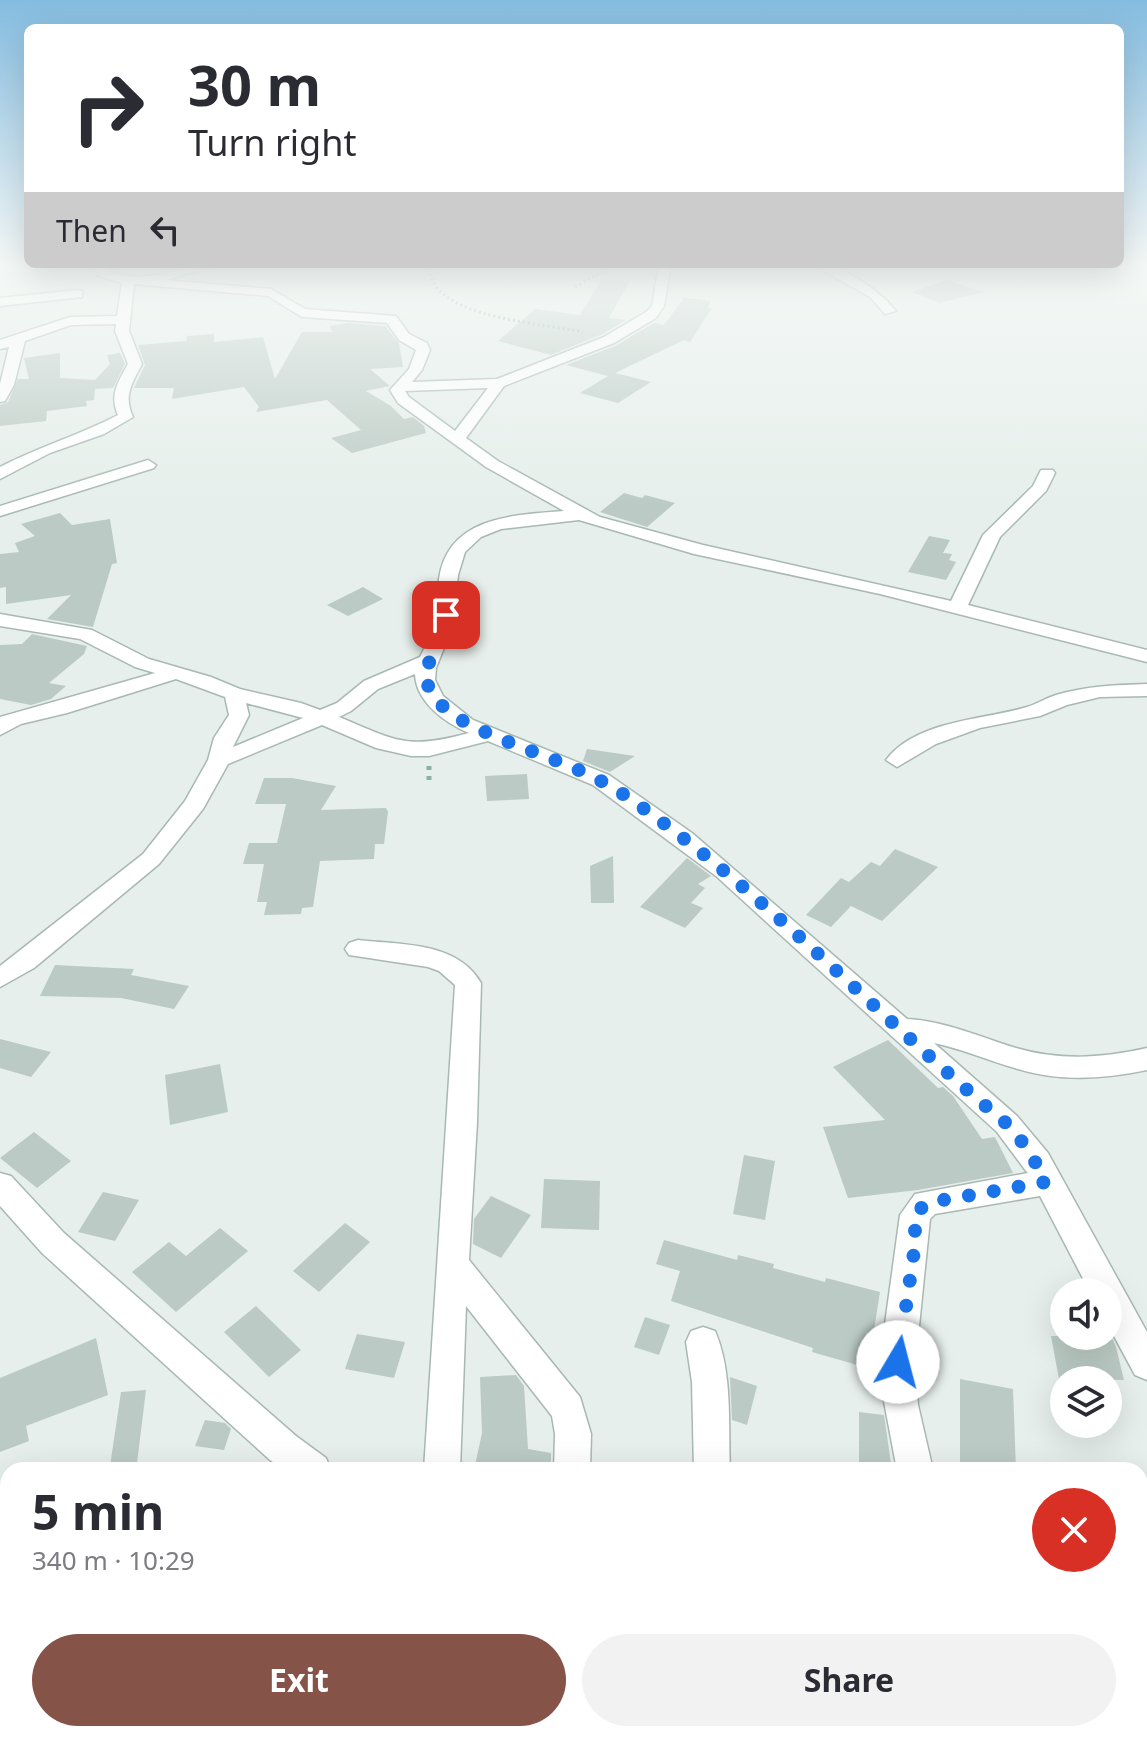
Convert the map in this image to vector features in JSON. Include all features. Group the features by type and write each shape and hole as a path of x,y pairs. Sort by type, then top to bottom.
{"street":[{"path":"0,398 8,381 16,344"},
{"path":"0,474 44,450 99,431 126,417 120,404 121,390 135,364 129,344"},
{"path":"419,344 423,350 415,370 397,390 409,406 492,464 545,492 578,515 700,550 881,589 1147,656"},
{"path":"399,387 499,383 598,344"},
{"path":"457,439 499,383"},
{"path":"0,511 148,465"},
{"path":"957,609 992,535 1040,488 1047,473"},
{"path":"578,515 495,524 476,532 461,545 454,555 441,636 427,661 424,677 434,698 451,714 489,734 543,753 625,795 724,870 1007,1124 1028,1149 1100,1278"},
{"path":"0,620 85,634 142,663 234,694 323,717 384,743 411,750 440,748 489,734"},
{"path":"219,760 323,717 353,702 371,685 427,661"},
{"path":"0,729 6,722 15,719 60,709 176,673"},
{"path":"897,760 928,739 975,723 1033,712 1060,700 1100,691 1147,690"},
{"path":"0,978 25,962 151,859 195,804 219,760 225,738 239,715 234,694"},
{"path":"358,949 446,961 461,971 468,983 463,1122 452,1263 442,1462"},
{"path":"899,1028 940,1032 1019,1059 1062,1068 1105,1069 1147,1059"},
{"path":"913,1462 898,1388 898,1362 915,1245 915,1215 926,1203 1046,1182"},
{"path":"0,1185 53,1243 302,1462"},
{"path":"452,1263 568,1409 573,1434 572,1462"},
{"path":"1122,1318 1147,1364"},
{"path":"703,1342 709,1382 712,1462"}],"building":[{"path":"146,344 265,344 275,379 295,344 399,344 403,367 370,369 390,386 366,391 391,406 404,419 413,417 424,426 426,433 352,453 331,438 361,430 327,400 256,412 259,407 244,387 172,399 174,388 134,388 145,365 138,345"},
{"path":"510,344 578,344 551,355"},
{"path":"675,344 615,373 651,382 618,403 580,393 608,376 566,365 615,346"},
{"path":"60,353 60,378 95,380 110,364 107,355 120,353 125,364 113,388 95,389 94,400 86,401 87,406 47,411 46,421 0,426 0,405 8,402 18,379 29,379 24,358"},
{"path":"624,493 675,503 647,527 600,512"},
{"path":"60,513 72,525 110,519 117,563 112,564 93,627 47,619 71,595 6,604 6,587 0,588 0,554 19,552 15,543 35,536 21,524"},
{"path":"929,536 950,540 943,553 952,554 949,560 956,562 946,580 908,572"},
{"path":"363,587 383,599 348,616 327,605"},
{"path":"32,634 87,646 84,654 49,683 66,686 51,699 31,705 0,699 0,645 22,644"},
{"path":"587,749 635,756 610,772 583,761"},
{"path":"527,774 529,799 487,801 485,776"},
{"path":"264,778 292,778 336,786 321,810 386,808 388,812 384,844 375,844 374,859 320,861 313,907 302,908 301,914 264,915 267,902 257,902 264,864 243,864 249,843 277,843 286,804 255,804"},
{"path":"895,849 938,867 882,921 851,906 831,927 806,915 841,878 849,882 871,862 880,866"},
{"path":"613,856 614,903 591,903 590,866"},
{"path":"687,858 711,876 698,884 705,888 691,903 703,908 685,928 640,907"},
{"path":"55,965 134,969 131,975 189,986 174,1009 121,998 40,996"},
{"path":"0,1039 51,1052 31,1077 0,1068"},
{"path":"888,1040 938,1088 943,1087 953,1096 982,1139 995,1137 1013,1173 918,1190 848,1198 823,1127 885,1120 833,1067"},
{"path":"220,1064 228,1112 170,1125 165,1075"},
{"path":"34,1132 71,1161 37,1188 0,1158"},
{"path":"744,1155 775,1161 765,1220 733,1214"},
{"path":"544,1179 600,1181 599,1230 541,1228"},
{"path":"103,1192 139,1200 115,1241 78,1232"},
{"path":"491,1196 531,1215 501,1258 473,1244 474,1219"},
{"path":"345,1223 370,1242 319,1292 293,1271"},
{"path":"220,1228 248,1251 176,1312 132,1272 169,1242 186,1256"},
{"path":"664,1240 737,1260 738,1255 774,1264 773,1268 825,1282 826,1278 880,1292 868,1368 812,1352 813,1348 671,1301 680,1271 656,1264"},
{"path":"256,1306 301,1350 269,1377 224,1332"},
{"path":"645,1317 670,1325 659,1355 634,1347"},
{"path":"357,1334 405,1342 394,1378 345,1369"},
{"path":"96,1338 108,1395 26,1426 29,1441 0,1452 0,1378"},
{"path":"1054,1350 1117,1350 1121,1366 1057,1366"},
{"path":"516,1375 524,1386 528,1449 551,1453 551,1462 476,1462 482,1433 480,1377"},
{"path":"730,1377 757,1386 747,1425 732,1420"},
{"path":"960,1379 1013,1389 1016,1462 960,1462"},
{"path":"146,1390 137,1462 111,1462 121,1392"},
{"path":"859,1412 884,1415 891,1462 859,1462"},
{"path":"205,1420 225,1423 231,1429 224,1450 195,1446"}],"route":[{"path":"446,615 441,636 427,661 424,677 434,698 451,714 466,724 543,753 601,780 684,838 748,891 1007,1124 1037,1162 1046,1182 926,1203 915,1215 915,1245 898,1362"}]}
